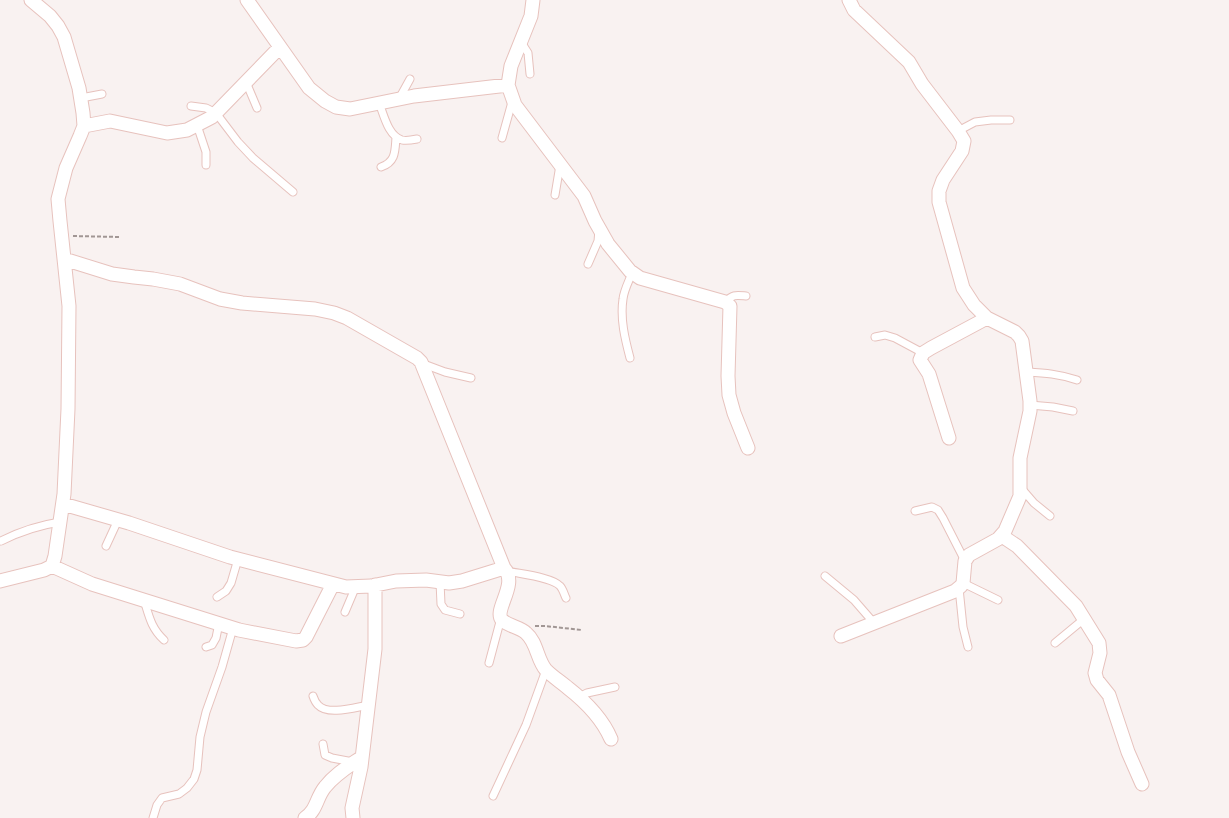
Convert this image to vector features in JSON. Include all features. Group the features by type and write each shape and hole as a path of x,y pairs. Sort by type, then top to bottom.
{"street":[{"path":"0,581 44,570 52,566 55,556 64,494 68,409 69,306 58,199 66,168 84,126 79,88 64,37 50,16 31,0"},
{"path":"247,0 309,88 325,101 336,107 350,109 414,96 508,84"},
{"path":"533,0 531,16 512,66 508,84 515,105 584,196 608,244 632,273 640,278 652,282 725,302 730,306 728,376 729,395 734,413 748,448"},
{"path":"841,636 955,591 961,585 965,561 969,555 1002,536 1020,496 1020,458 1030,405 1022,341 1015,332 987,318 974,305 963,288 939,202 939,191 943,180 962,151 964,141 922,84 909,62 854,10 849,0"},
{"path":"84,126 110,121 167,133 187,130 212,117 280,47"},
{"path":"64,259 112,274 153,278 180,284 220,299 242,303 315,309 334,313 347,318 417,358 421,362 506,570 509,581 508,589 500,610 502,620 526,632 531,637 538,656 546,670 594,711 607,730 611,739"},
{"path":"949,438 929,374 920,360 923,353 987,318"},
{"path":"63,504 118,520 238,559 346,587 375,585 396,581 462,581 506,570"},
{"path":"1002,536 1017,546 1076,606 1099,643 1100,653 1095,673 1097,680 1109,695 1128,752 1142,784"},
{"path":"52,566 92,584 233,628 296,641 303,640 308,633 333,584"},
{"path":"353,818 352,808 369,705 375,649 375,585"},
{"path":"309,817 324,788 330,781 340,772 359,760"}],"lane":[{"path":"521,42 528,53 530,74"},
{"path":"399,99 410,79"},
{"path":"246,82 257,108"},
{"path":"81,98 102,94"},
{"path":"502,138 513,100"},
{"path":"379,103 389,127 396,137 403,140 417,139"},
{"path":"191,106 206,108 216,113 238,142 253,158 293,192"},
{"path":"958,131 975,122 1010,120"},
{"path":"197,125 206,152 206,165"},
{"path":"381,167 388,165 393,160 396,137"},
{"path":"555,195 560,165"},
{"path":"588,264 598,241 599,228"},
{"path":"630,358 624,334 622,312 623,298 632,273"},
{"path":"725,302 730,296 746,296"},
{"path":"875,337 885,335 923,353"},
{"path":"421,362 445,372 471,378"},
{"path":"1027,372 1064,375 1077,380"},
{"path":"1030,405 1073,411"},
{"path":"1021,488 1034,503 1050,516"},
{"path":"915,511 932,507 938,510 965,561"},
{"path":"106,546 118,520"},
{"path":"1,541 26,531 60,522"},
{"path":"217,597 226,591 231,583 238,559"},
{"path":"506,570 552,581 560,586 566,598"},
{"path":"825,576 854,600 874,622"},
{"path":"440,582 441,604 445,610 460,614"},
{"path":"968,647 963,627 961,585 998,600"},
{"path":"345,612 356,586"},
{"path":"144,600 150,621 157,633 164,640"},
{"path":"489,663 501,618"},
{"path":"1055,643 1084,619"},
{"path":"206,647 212,645 216,638 219,623"},
{"path":"153,818 157,805 162,798 179,794 188,788 194,779 197,770 200,737 206,712 222,667 233,628"},
{"path":"493,796 523,732 546,670"},
{"path":"579,697 587,693 615,687"},
{"path":"313,696 318,705 325,710 337,710 369,705"},
{"path":"323,744 326,755 332,758 359,760"}],"path":[{"path":"62,236 120,237"},
{"path":"519,629 545,626 582,630"}]}
